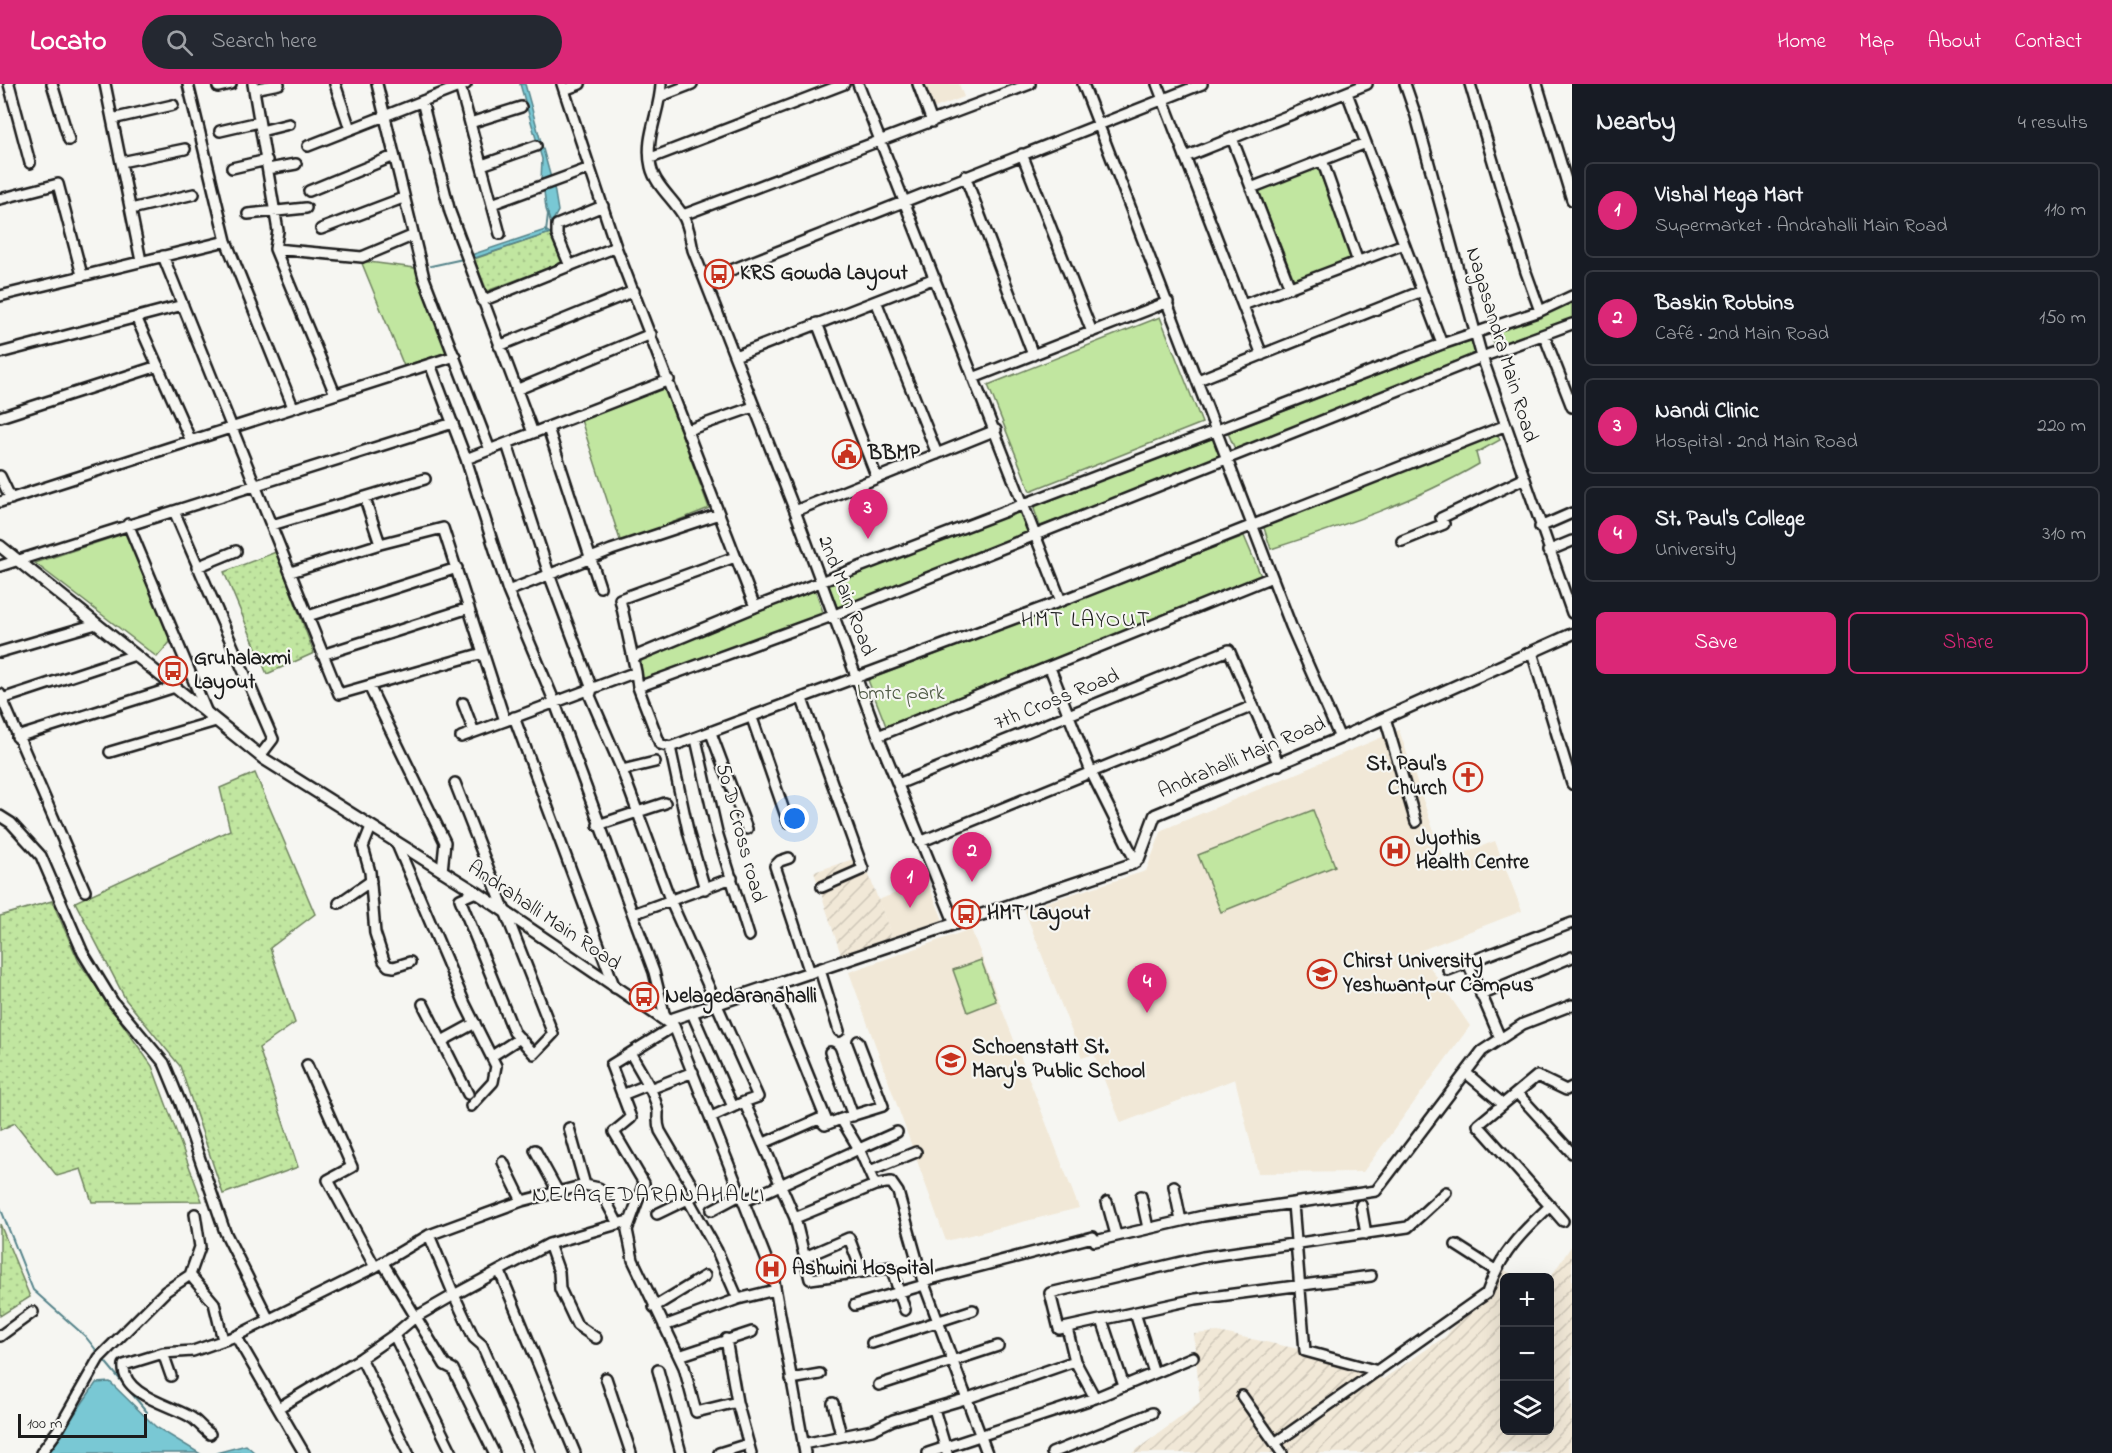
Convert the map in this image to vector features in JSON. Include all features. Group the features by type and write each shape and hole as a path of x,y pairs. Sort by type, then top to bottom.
{"main road":[{"name":"Andrahalli Main Road","path":"0,546 260,756 476,892 670,1024"},
{"name":"Andrahalli Main Road","path":"1136,862 1155,815 1279,765 1572,634"},
{"path":"670,1024 715,1005 1136,862"}],"street":[{"path":"9,84 30,163"},
{"path":"52,84 69,140"},
{"path":"105,84 141,261"},
{"path":"188,84 226,241 293,407"},
{"path":"218,87 231,84"},
{"path":"279,84 253,87 278,231 275,249 334,394"},
{"path":"335,84 350,129"},
{"path":"377,84 424,278 490,450"},
{"path":"580,84 563,87 616,247 755,607"},
{"path":"661,84 661,96 648,139 651,167 659,183 683,215 1025,85"},
{"path":"661,96 692,84"},
{"path":"651,158 844,84"},
{"path":"858,84 973,378 996,430 1061,601"},
{"path":"918,84 932,122"},
{"path":"1083,84 1272,577 1341,738"},
{"path":"1157,84 1262,355"},
{"path":"706,280 1202,84"},
{"path":"1185,157 1367,84"},
{"name":"Nagasandra Main Road","path":"1405,84 1482,357 1504,426 1572,613"},
{"path":"1470,84 1526,272 1540,311"},
{"path":"1537,84 1572,200"},
{"path":"308,146 463,85 470,123 500,234"},
{"path":"1347,93 1442,344"},
{"path":"422,101 450,212 533,433"},
{"path":"112,119 173,105"},
{"path":"470,123 521,107"},
{"path":"220,131 290,124"},
{"path":"1232,138 1290,288"},
{"path":"1251,188 1366,143"},
{"path":"482,165 536,146"},
{"path":"121,162 185,149"},
{"path":"1022,154 1092,332"},
{"path":"309,191 394,156"},
{"path":"1322,160 1358,262"},
{"path":"232,168 296,164"},
{"path":"492,204 590,168"},
{"path":"965,176 1033,355"},
{"path":"0,199 58,184 82,275"},
{"path":"131,209 194,194"},
{"path":"321,229 403,198"},
{"path":"570,266 557,235 556,225 603,206"},
{"path":"248,214 306,208"},
{"name":"2nd Main Road","path":"683,215 693,250 795,511 878,736 955,924"},
{"path":"275,249 362,257 412,236"},
{"path":"0,296 226,241"},
{"path":"1243,305 1404,244"},
{"path":"482,301 616,247"},
{"path":"163,256 339,694 483,653"},
{"path":"735,356 935,278"},
{"path":"499,346 634,291"},
{"path":"1198,380 1422,291"},
{"path":"634,657 755,607 1023,504 1442,344 1540,311 1572,297"},
{"path":"876,301 937,454"},
{"path":"973,378 1168,302"},
{"path":"0,353 183,305"},
{"path":"136,317 191,441"},
{"path":"817,324 877,478"},
{"path":"638,687 832,616 1482,357 1572,324"},
{"path":"516,390 651,334"},
{"path":"1544,335 1572,407"},
{"path":"0,502 454,356"},
{"path":"430,364 466,459 508,591 555,703 654,972 670,1024 693,1072 773,1276 804,1449 841,1435 872,1430 893,1420 934,1409 1076,1361"},
{"path":"0,417 158,366"},
{"path":"466,459 669,380"},
{"path":"688,430 753,407"},
{"path":"0,566 453,423"},
{"path":"735,556 620,599 634,657 638,687 660,744 670,747 696,739 857,679 1254,526 1504,426"},
{"path":"548,428 600,587"},
{"path":"795,511 996,430"},
{"path":"507,444 549,574 592,689 590,696 622,770 671,902 758,1097 711,1117"},
{"path":"0,476 11,499"},
{"path":"272,525 425,479"},
{"path":"1402,541 1444,524 1441,518 1523,479"},
{"path":"367,506 380,544"},
{"path":"174,511 273,739 260,756"},
{"path":"1540,526 1572,513"},
{"path":"508,591 590,558 719,514"},
{"path":"128,524 207,713"},
{"path":"291,572 380,544 442,528 483,653 615,988"},
{"path":"1548,550 1572,541"},
{"path":"197,567 236,551"},
{"path":"308,616 457,568"},
{"path":"878,736 1272,577"},
{"path":"1562,586 1572,582"},
{"path":"322,655 469,608"},
{"path":"0,651 96,624"},
{"name":"7th Cross Road","path":"898,784 1229,650 1253,706"},
{"path":"1532,652 1572,784"},
{"path":"85,891 1,696 135,655"},
{"path":"1050,668 1092,774 1136,862"},
{"path":"462,737 636,672"},
{"path":"369,686 445,842 442,871"},
{"path":"17,737 175,687"},
{"path":"802,699 863,869 822,887"},
{"path":"463,703 474,732"},
{"path":"920,842 1092,774 1253,706 1279,765"},
{"path":"752,718 788,822"},
{"path":"1385,718 1416,822"},
{"path":"110,752 216,721"},
{"path":"711,733 747,829"},
{"name":"50 D Cross road","path":"696,739 717,832 749,936"},
{"path":"670,747 689,835 705,889"},
{"path":"622,770 655,762"},
{"path":"454,783 553,1034 534,1054 514,1032 460,900 476,892"},
{"path":"598,825 665,803"},
{"path":"0,816 11,823 41,856 83,953 113,1002 164,1063 181,1104 225,1232 269,1320"},
{"path":"371,827 363,847 371,881 375,933 384,961 394,967 410,963"},
{"path":"396,842 496,1066 493,1082 471,1106"},
{"path":"789,858 780,861 775,866 839,1031"},
{"path":"633,914 732,878"},
{"path":"339,903 371,881"},
{"path":"1448,970 1572,923"},
{"path":"1480,995 1572,957"},
{"path":"1468,963 1500,1038"},
{"path":"772,986 828,1124"},
{"path":"423,1004 468,1094"},
{"path":"855,1305 923,1283 1093,1238 1095,1241 1181,1221 1376,1191 1482,1051 1523,1024 1572,1005"},
{"path":"692,1013 733,1107"},
{"path":"442,1041 475,1023"},
{"path":"670,1024 631,1054 611,1065 631,1118 614,1132 644,1183 628,1221 627,1230 633,1260 679,1356 696,1412 737,1402"},
{"path":"492,1056 520,1038"},
{"path":"764,1143 819,1119 825,1125 883,1106 858,1041"},
{"path":"830,1052 853,1116"},
{"path":"631,1054 649,1087 658,1113 656,1120 660,1131 697,1194 657,1214"},
{"path":"307,1065 352,1167 328,1180 379,1265 445,1365 453,1369 494,1453"},
{"path":"622,1095 693,1072"},
{"path":"1466,1073 1503,1104"},
{"path":"1563,1221 1478,1125 1537,1076 1566,1090 1572,1087"},
{"path":"1517,1093 1572,1153"},
{"path":"744,1102 764,1143 795,1218 810,1279 891,1267 905,1310"},
{"path":"841,1119 859,1149 875,1185"},
{"path":"569,1128 585,1185"},
{"path":"712,1210 781,1186 897,1132"},
{"path":"535,1150 557,1190"},
{"path":"870,1171 916,1152"},
{"path":"503,1162 522,1201"},
{"path":"795,1218 875,1185 891,1182 898,1192 923,1283 987,1453"},
{"path":"210,1434 193,1419 149,1399 128,1379 123,1370 124,1365 129,1361 163,1353 193,1351 236,1336 379,1265 429,1235 557,1190 585,1185 599,1188 618,1224"},
{"path":"1174,1186 1181,1221"},
{"path":"1371,1276 1196,1299 1059,1329 1050,1293 1203,1257 1408,1227 1446,1192"},
{"path":"1141,1196 1149,1228"},
{"path":"688,1199 717,1251 738,1299"},
{"path":"1107,1203 1116,1235"},
{"path":"1293,1204 1298,1242 1305,1351 1378,1371"},
{"path":"1361,1205 1366,1234"},
{"path":"1275,1443 1488,1293 1495,1270 1516,1238 1550,1206"},
{"path":"40,1453 58,1430 101,1356 166,1291 190,1275 200,1246 195,1214"},
{"path":"278,1408 362,1358 414,1318 549,1244 628,1221"},
{"path":"429,1235 474,1338 482,1345 529,1453"},
{"path":"805,1257 849,1238 862,1272"},
{"path":"549,1244 559,1272 560,1289 577,1325 596,1338"},
{"path":"1456,1245 1495,1270"},
{"path":"500,1272 575,1453"},
{"path":"190,1275 214,1303 223,1340"},
{"path":"654,1307 705,1276"},
{"path":"664,1326 738,1299 775,1290"},
{"path":"872,1343 973,1310"},
{"path":"0,1336 33,1312"},
{"path":"1135,1313 1154,1373"},
{"path":"1102,1320 1124,1386"},
{"path":"1067,1328 1076,1361 1095,1398"},
{"path":"679,1356 752,1332"},
{"path":"394,1335 452,1453"},
{"path":"236,1336 304,1453"},
{"path":"719,1453 749,1449 737,1402 726,1339"},
{"path":"879,1385 998,1346"},
{"path":"163,1353 171,1376"},
{"path":"928,1453 946,1450 981,1435 1095,1398 1193,1357"},
{"path":"362,1358 408,1453"},
{"path":"658,1370 681,1453"},
{"path":"791,1379 820,1374"},
{"path":"606,1378 631,1453"},
{"path":"1242,1396 1282,1453"},
{"path":"833,1403 841,1435"},
{"path":"934,1409 946,1450"},
{"path":"1052,1453 1152,1413"}],"shaded area":[{"path":"923,84 959,84 964,97 932,109"},
{"path":"1399,730 1444,861 1495,841 1522,911 1419,951 1470,1026 1363,1172 1258,1173 1235,1079 1121,1123 1094,1054 1082,1058 1024,909 1146,871 1162,830"},
{"path":"862,856 892,937 841,955 814,872"},
{"path":"927,881 943,920 892,937 878,900"},
{"name":"Schoenstatt St. Mary's Public School","path":"971,929 1079,1208 946,1241 849,972"},
{"path":"1572,1245 1572,1453 1132,1453 1200,1403 1194,1334 1218,1332 1313,1352 1383,1379 1446,1336 1499,1267 1510,1273 1500,1273 1500,1435 1554,1435 1553,1273"}],"green space":[{"path":"1317,166 1354,258 1294,280 1258,189"},
{"path":"550,233 564,262 487,291 474,259"},
{"path":"361,261 415,268 450,351 404,366"},
{"path":"1572,302 1572,319 1496,348 1490,333"},
{"path":"1160,317 1202,423 1030,491 988,385"},
{"path":"1471,339 1477,356 1235,449 1228,433"},
{"path":"664,387 709,508 621,543 581,420"},
{"path":"1497,433 1500,440 1476,453 1479,464 1454,478 1403,502 1271,549 1263,525"},
{"path":"1214,438 1222,458 1040,526 1033,506"},
{"path":"1019,511 1029,535 838,609 828,584"},
{"path":"129,532 171,641 157,657 35,563"},
{"name":"bmtc park","path":"1244,536 1261,576 886,726 868,680"},
{"path":"276,552 314,653 267,674 224,572"},
{"path":"815,589 824,615 642,682 641,659"},
{"path":"255,773 315,914 270,948 295,1023 259,1048 298,1167 223,1194 180,1066 126,1000 75,902 230,830 220,788"},
{"path":"1313,810 1335,866 1221,912 1198,855"},
{"path":"52,901 79,962 152,1066 202,1201 92,1202 81,1169 57,1176 15,1123 0,1130 0,916"},
{"path":"981,960 996,1001 968,1012 953,970"},
{"path":"0,1224 30,1297 0,1316"}],"water":[{"path":"520,84 525,84 551,178 541,181 542,159"},
{"path":"554,187 558,211 551,224 544,191"},
{"path":"545,230 550,233 472,259 471,255"},
{"path":"110,1382 156,1427 199,1453 48,1453 96,1383"},
{"path":"246,1445 255,1453 216,1453"}],"waterway":[{"path":"546,232 548,214"},
{"path":"431,266 463,259"},
{"path":"0,1207 33,1290 85,1336 100,1355"},
{"path":"103,1359 147,1412"}],"place":[{"name":"KRS Gowda Layout","path":"719,274"},
{"name":"BBMP","path":"847,454"},
{"name":"Nandi Clinic","path":"868,539"},
{"name":"Gruhalaxmi Layout","path":"173,671"},
{"name":"St. Paul's Church","path":"1468,777"},
{"name":"Jyothis Health Centre","path":"1395,851"},
{"name":"Baskin Robbins","path":"972,882"},
{"name":"Vishal Mega Mart","path":"910,908"},
{"name":"HMT Layout","path":"966,914"},
{"name":"Chirst University Yeshwantpur Campus","path":"1322,974"},
{"name":"Nelagedaranahalli","path":"644,997"},
{"name":"St. Paul's College","path":"1147,1013"},
{"name":"Schoenstatt St. Mary's Public School","path":"951,1060"},
{"name":"Ashwini Hospital","path":"771,1269"}],"district":[{"name":"HMT LAYOUT","path":"1086,621"},
{"name":"NELAGEDARANAHALLI","path":"649,1196"}]}
